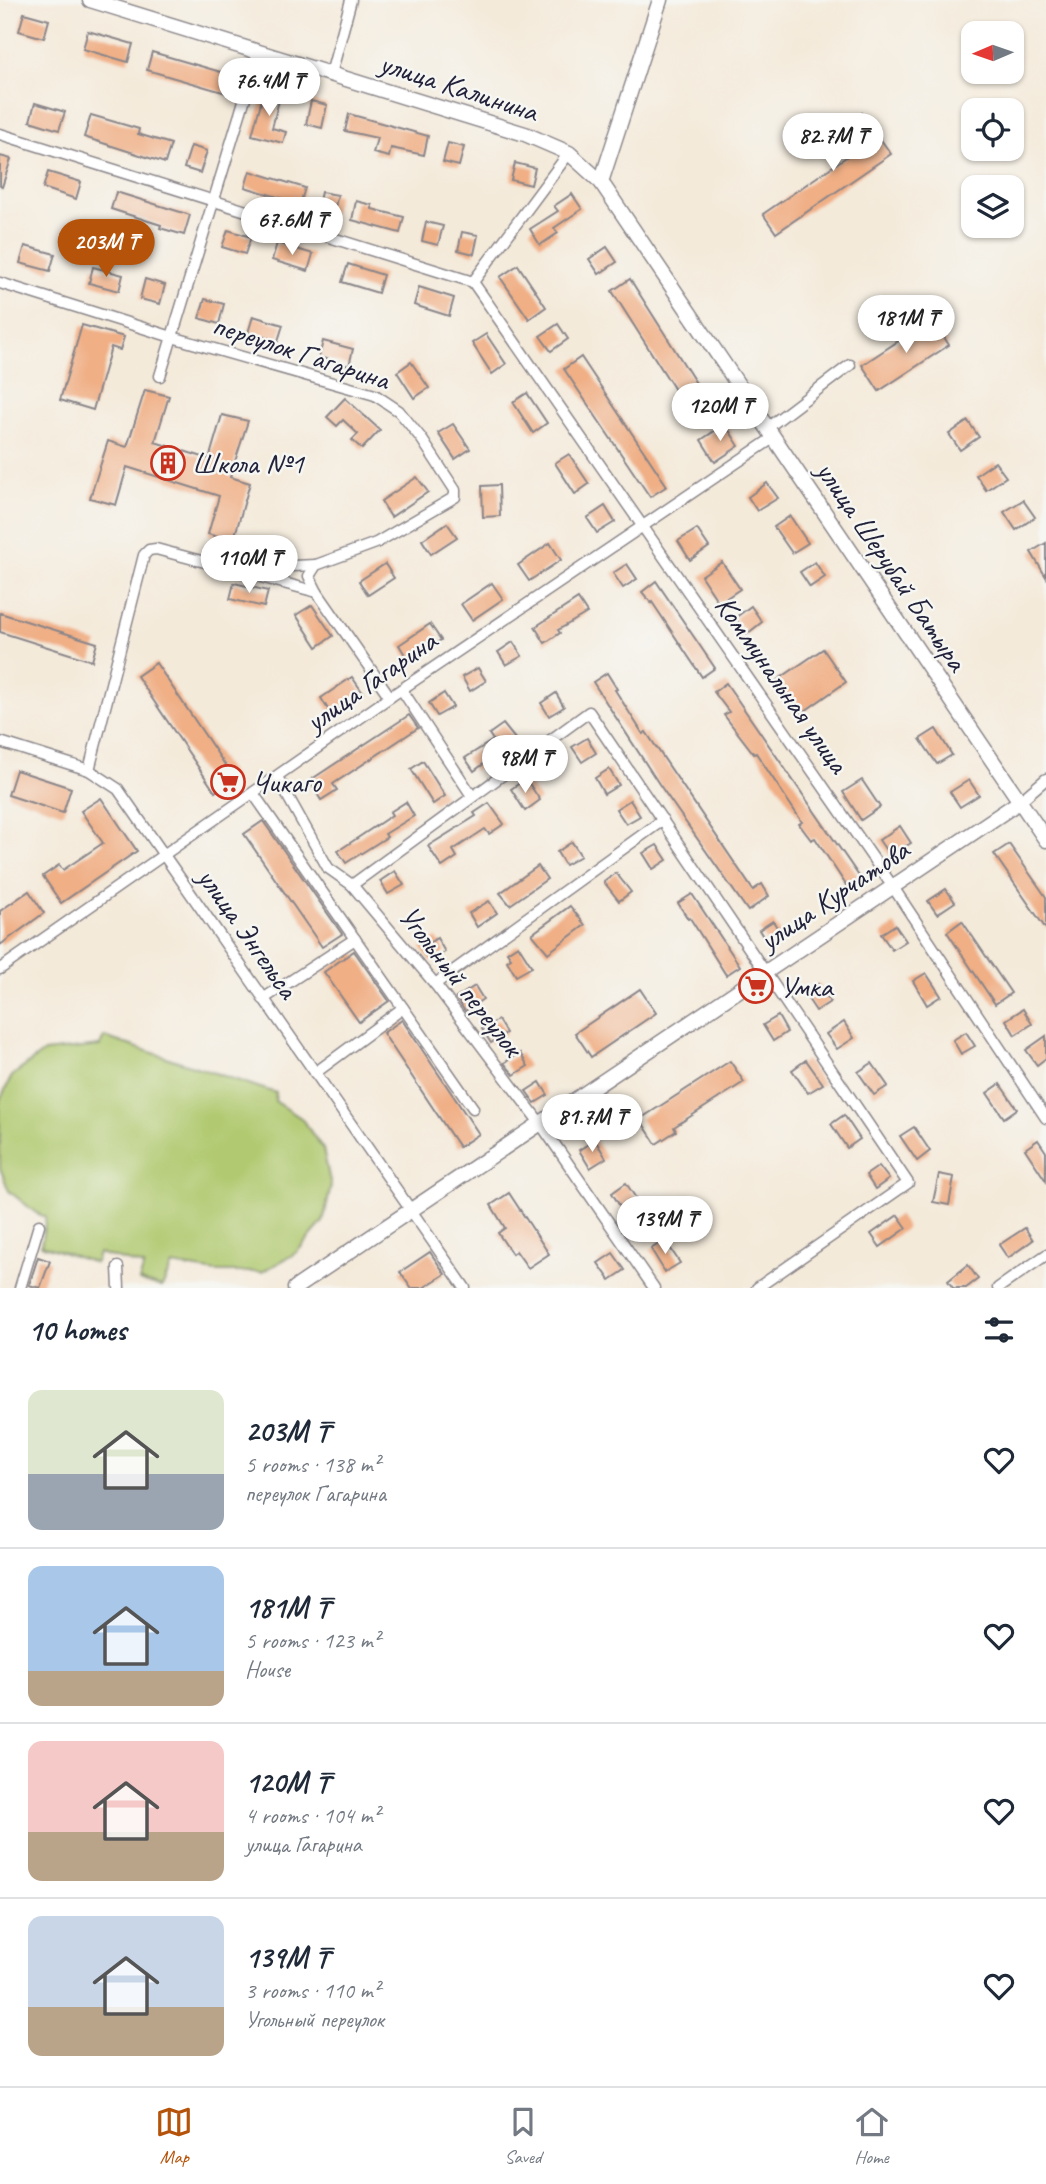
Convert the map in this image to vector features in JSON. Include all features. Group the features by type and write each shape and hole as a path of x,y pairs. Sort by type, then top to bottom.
{"street":[{"name":"улица Калинина","path":"90,0 525,134 569,153 601,182"},
{"path":"331,74 351,0"},
{"path":"601,182 660,0"},
{"path":"160,376 259,52"},
{"path":"0,134 473,282 569,153"},
{"name":"улица Шерубай Батыра","path":"601,182 1046,840"},
{"name":"Коммунальная улица","path":"473,282 893,887 1046,1118"},
{"name":"переулок Гагарина","path":"0,283 375,396 399,411 421,438 456,494 455,497 376,543 316,565"},
{"name":"улица Гагарина","path":"0,969 390,697 642,526 770,433 850,365"},
{"path":"89,770 144,555 149,550 156,549 317,592"},
{"path":"234,569 316,565"},
{"path":"316,565 309,576 317,592 390,697"},
{"path":"401,690 472,796"},
{"path":"352,885 589,712 908,1183 757,1288"},
{"name":"улица Энгельса","path":"0,742 89,770 118,789 465,1288"},
{"name":"Угольный переулок","path":"277,777 328,868 352,885 435,984 540,1123 654,1288"},
{"path":"1019,802 1046,779"},
{"path":"253,793 473,1108"},
{"name":"улица Курчатова","path":"295,1288 680,1027 767,972 1019,802"},
{"path":"435,984 663,820"},
{"path":"263,999 355,939"},
{"path":"315,1073 403,1008"},
{"path":"20,1288 39,1224"},
{"path":"998,1288 1046,1255"},
{"path":"118,1267 119,1288"}],"green space":[{"path":"104,1037 276,1093 275,1101 301,1118 323,1149 331,1186 323,1222 296,1253 262,1272 216,1272 172,1265 162,1287 139,1281 144,1266 98,1253 95,1263 41,1245 46,1217 36,1213 9,1191 0,1168 0,1100 12,1076 44,1052 100,1046"}],"building":[{"path":"24,13 49,20 44,38 19,31"},
{"path":"88,31 133,44 128,62 83,49"},
{"path":"152,52 231,75 226,93 147,70"},
{"path":"265,88 281,92 272,128 286,132 283,143 252,135"},
{"path":"311,101 327,105 322,128 306,124"},
{"path":"35,103 65,112 59,130 30,121"},
{"path":"862,113 891,154 776,233 763,214 852,153 836,131"},
{"path":"349,114 428,136 424,155 391,148 389,157 373,153 377,138 345,131"},
{"path":"91,115 139,129 138,134 171,144 165,163 84,137"},
{"path":"448,143 464,147 459,166 443,162"},
{"path":"191,146 207,151 200,173 184,168"},
{"path":"0,156 11,159 2,187 0,186"},
{"path":"515,163 535,168 531,185 511,180"},
{"path":"250,171 305,188 300,204 245,187"},
{"path":"48,172 81,182 76,199 43,188"},
{"path":"116,192 190,215 184,235 111,209"},
{"path":"321,192 338,195 333,214 317,210"},
{"path":"572,194 582,209 554,228 558,233 540,245 530,229 558,211 554,206"},
{"path":"356,201 372,205 372,209 404,217 400,233 352,220"},
{"path":"426,222 443,226 438,245 422,241"},
{"path":"228,230 251,237 245,254 222,247"},
{"path":"462,232 478,235 474,254 458,250"},
{"path":"277,243 313,254 308,271 272,260"},
{"path":"25,246 55,254 50,271 20,263"},
{"path":"607,247 617,262 599,274 589,259"},
{"path":"348,264 383,275 378,293 342,282"},
{"path":"518,265 546,307 529,319 500,277"},
{"path":"93,267 123,275 119,291 89,283"},
{"path":"145,279 165,285 160,304 140,299"},
{"path":"630,279 711,407 691,420 681,406 684,404 612,291"},
{"path":"419,287 454,298 449,316 414,305"},
{"path":"205,299 224,304 219,324 199,318"},
{"path":"253,316 283,325 278,341 248,333"},
{"path":"932,319 949,345 879,391 862,365"},
{"path":"558,324 568,339 551,351 540,336"},
{"path":"82,325 124,337 120,350 111,347 93,410 60,400"},
{"path":"486,334 506,364 492,374 472,343"},
{"path":"323,341 353,349 349,366 319,357"},
{"path":"581,357 667,486 650,497 564,369"},
{"path":"411,362 429,388 414,398 397,372"},
{"name":"Школа №1","path":"145,390 169,396 155,442 209,459 222,415 248,421 230,477 250,483 233,542 208,534 219,496 127,467 116,505 90,498 108,441 127,447"},
{"path":"527,393 547,423 533,433 513,402"},
{"path":"345,398 380,430 362,449 352,440 358,434 343,420 337,426 327,417"},
{"path":"968,421 979,437 960,450 949,434"},
{"path":"453,424 470,449 455,459 438,433"},
{"path":"725,424 739,446 715,462 701,440"},
{"path":"569,454 589,484 575,494 555,463"},
{"path":"995,462 1006,477 986,490 976,475"},
{"path":"417,477 428,492 391,517 381,501"},
{"path":"767,483 778,498 757,511 748,497"},
{"path":"499,485 500,516 483,517 482,486"},
{"path":"1023,500 1035,517 1016,530 1004,512"},
{"path":"605,506 615,522 597,533 587,518"},
{"path":"790,516 808,543 792,553 774,527"},
{"path":"447,523 457,537 431,554 422,540"},
{"path":"697,529 709,547 690,560 678,541"},
{"path":"550,543 561,560 529,581 518,565"},
{"path":"1046,543 1046,577 1031,552"},
{"path":"722,562 740,589 719,603 701,576"},
{"path":"815,562 825,577 810,587 800,572"},
{"path":"385,564 394,578 368,595 359,581"},
{"path":"627,564 637,579 623,588 613,573"},
{"path":"656,581 715,668 702,677 652,602 642,592"},
{"path":"234,583 268,591 264,607 230,599"},
{"path":"492,583 503,599 472,620 461,604"},
{"path":"578,599 587,613 558,630 560,633 545,643 535,627"},
{"path":"312,605 333,636 317,647 296,615"},
{"path":"751,606 762,622 747,634 735,618"},
{"path":"0,613 97,643 92,661 0,632"},
{"path":"430,624 441,640 409,661 399,645"},
{"path":"513,642 522,656 506,665 498,652"},
{"path":"823,649 846,682 799,715 776,681"},
{"path":"156,663 234,778 215,792 137,676"},
{"path":"478,668 486,681 470,691 462,677"},
{"path":"607,673 643,734 646,732 753,890 762,884 769,896 748,911 659,784 593,682"},
{"path":"352,677 363,693 331,714 321,698"},
{"path":"726,683 863,882 850,891 815,838 811,840 799,824 802,822 756,753 754,754 724,715 729,712 714,692"},
{"path":"444,693 453,707 437,716 429,703"},
{"path":"556,693 564,707 549,716 541,703"},
{"path":"409,715 418,728 333,784 337,790 321,800 309,781"},
{"path":"503,724 516,740 474,771 465,758 493,740 489,734"},
{"path":"936,729 952,755 937,764 920,739"},
{"path":"587,738 596,753 582,762 572,747"},
{"path":"423,761 445,796 433,804 411,769"},
{"path":"609,769 619,785 604,794 595,778"},
{"path":"16,770 71,788 63,813 8,795"},
{"path":"526,779 540,800 525,811 511,789"},
{"path":"862,780 880,807 861,820 843,792"},
{"path":"969,780 979,795 960,807 950,792"},
{"path":"101,798 137,851 61,903 43,876 59,865 63,870 103,843 81,811"},
{"path":"630,800 640,816 626,824 616,809"},
{"path":"406,802 414,816 346,863 338,851 392,815 390,812"},
{"path":"489,803 504,824 489,834 485,829 453,850 457,857 442,867 428,846 476,816 474,813"},
{"path":"263,821 342,934 322,947 244,834"},
{"path":"900,826 911,843 890,856 879,840"},
{"path":"572,842 581,856 565,865 557,852"},
{"path":"1009,844 1046,897 1046,929 994,854"},
{"path":"657,845 667,860 653,869 643,853"},
{"path":"538,866 547,879 510,905 500,893"},
{"path":"395,871 404,885 388,894 380,881"},
{"path":"616,873 631,892 619,901 604,882"},
{"path":"946,889 955,902 937,914 928,901"},
{"path":"29,891 44,913 0,945 0,911"},
{"path":"692,894 740,966 726,975 678,903"},
{"path":"489,901 497,913 477,927 469,913"},
{"path":"570,906 585,925 548,953 532,934"},
{"path":"773,921 783,937 769,946 759,930"},
{"path":"962,921 1011,993 995,1004 947,932"},
{"path":"895,925 906,941 892,950 881,934"},
{"path":"437,938 445,952 430,961 421,948"},
{"path":"518,945 532,967 516,976 507,961 511,958 507,952"},
{"path":"354,951 389,1001 359,1022 324,972"},
{"path":"926,973 941,996 927,1005 913,981"},
{"path":"818,984 830,1002 816,1011 804,993"},
{"path":"475,986 483,999 465,1011 456,998"},
{"path":"640,989 656,1013 591,1057 575,1033"},
{"path":"1023,1009 1032,1024 1015,1035 1006,1020"},
{"path":"778,1016 787,1032 773,1041 763,1025"},
{"path":"402,1020 479,1134 459,1147 383,1033"},
{"path":"498,1020 506,1033 491,1043 482,1029"},
{"path":"844,1022 854,1038 837,1049 826,1034"},
{"path":"966,1032 975,1046 961,1054 953,1040"},
{"path":"1046,1036 1046,1058 1037,1065 1026,1050"},
{"path":"520,1053 528,1066 514,1075 504,1063"},
{"path":"806,1060 823,1084 808,1093 792,1070"},
{"path":"730,1061 744,1082 674,1127 676,1131 656,1144 640,1119"},
{"path":"872,1063 888,1086 874,1095 858,1072"},
{"path":"540,1082 548,1095 535,1103 526,1091"},
{"path":"1000,1084 1017,1109 1004,1118 987,1093"},
{"path":"844,1115 860,1139 847,1148 831,1124"},
{"path":"914,1127 930,1151 917,1161 900,1136"},
{"path":"595,1140 606,1158 590,1168 579,1150"},
{"path":"1038,1140 1046,1152 1046,1181 1025,1149"},
{"path":"879,1166 889,1179 875,1189 866,1175"},
{"path":"939,1174 954,1177 949,1205 933,1202"},
{"path":"626,1183 641,1206 626,1216 612,1193"},
{"path":"509,1193 549,1254 528,1268 516,1251 512,1254 498,1233 505,1228 491,1205"},
{"path":"898,1215 907,1228 880,1247 871,1234"},
{"path":"1025,1228 1033,1240 1008,1258 999,1245"},
{"path":"665,1240 680,1263 665,1272 651,1249"},
{"path":"430,1252 445,1274 423,1288 411,1288 400,1272"},
{"path":"613,1253 625,1270 610,1280 598,1263"},
{"path":"38,1257 50,1261 40,1288 29,1285"},
{"path":"968,1265 978,1279 966,1288 953,1288 948,1281"}],"place":[{"name":"Школа №1","path":"168,463"},
{"name":"Чикаго","path":"228,782"},
{"name":"Умка","path":"756,986"}]}
